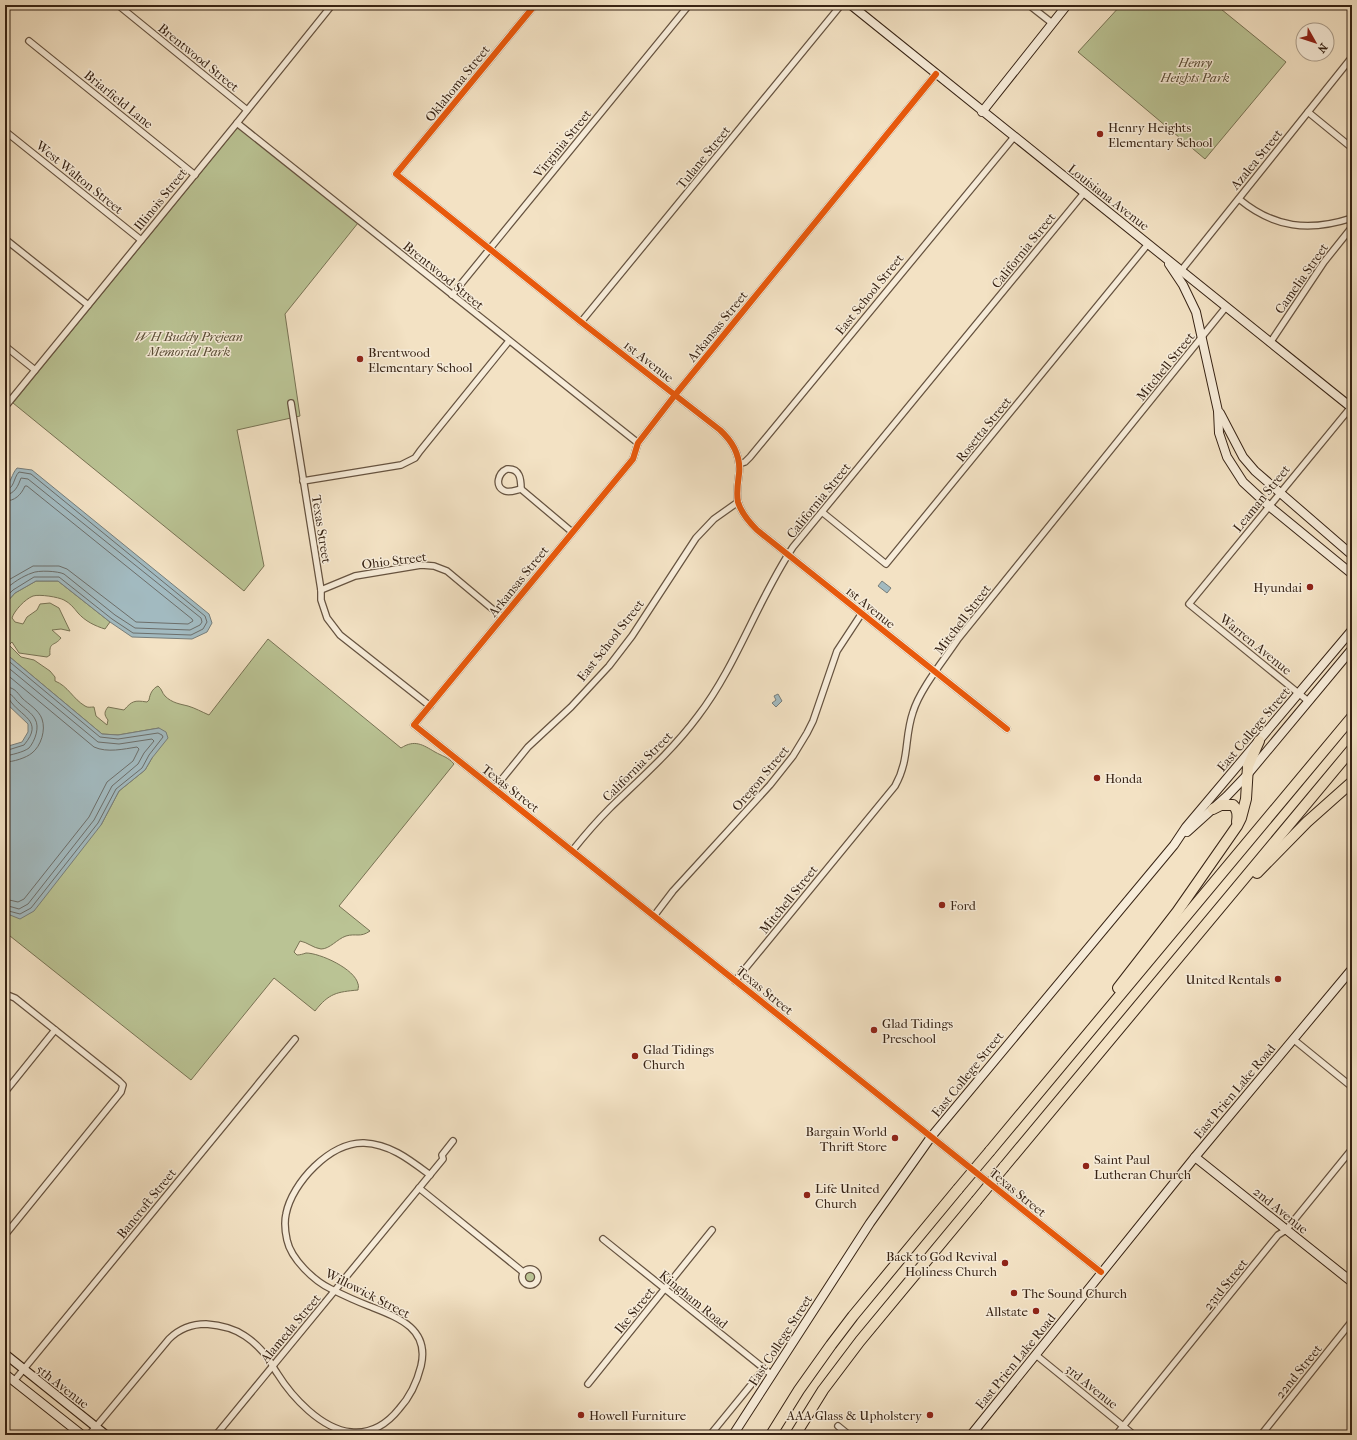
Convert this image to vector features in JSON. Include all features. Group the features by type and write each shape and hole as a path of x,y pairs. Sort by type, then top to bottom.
{"highway":[{"path":"771,1435 799,1390 853,1316 1352,717"},
{"path":"1083,1040 1114,993 1177,912 1237,826 1241,818 1246,799 1248,766 1259,741"},
{"path":"795,1435 823,1390 851,1353 1352,749"},
{"path":"1213,917 1307,822 1352,782"},
{"path":"1213,809 1221,805 1233,804 1238,815 1237,826"}],"street":[{"name":"Brentwood Street","path":"118,5 247,110"},
{"name":"Illinois Street","path":"5,407 332,5"},
{"name":"Oklahoma Street","path":"396,174 535,5"},
{"name":"Virginia Street","path":"452,295 689,5"},
{"name":"Tulane Street","path":"582,322 841,5"},
{"name":"Louisiana Avenue","path":"851,5 982,112 1148,244 1179,272"},
{"path":"1029,5 1052,23"},
{"path":"982,112 1067,5"},
{"name":"Briarfield Lane","path":"29,41 195,175"},
{"name":"Azalea Street","path":"1179,272 1352,57"},
{"name":"Arkansas Street","path":"414,725 572,532 634,459 638,443 674,395 936,74"},
{"path":"1308,112 1352,148"},
{"name":"Brentwood Street","path":"237,123 638,443"},
{"name":"West Walton Street","path":"5,130 141,240"},
{"name":"East School Street","path":"739,464 745,462 750,457 1014,137"},
{"name":"1st Avenue","path":"396,174 725,435 734,448 739,464 738,502 757,530 1007,729"},
{"name":"California Street","path":"572,851 610,808 666,756 698,716 726,671 788,554 1084,193"},
{"path":"1239,198 1248,206 1271,219 1297,225 1322,226 1352,218"},
{"name":"Camelia Street","path":"1270,343 1324,262 1352,227"},
{"path":"5,239 88,305"},
{"name":"Rosetta Street","path":"822,512 886,564 1148,244"},
{"path":"1179,272 1226,307 1352,408"},
{"path":"1179,272 1196,312 1218,411 1219,433 1227,457 1243,482 1269,506 1352,574"},
{"name":"Mitchell Street","path":"736,981 895,786 904,765 913,711 921,694 965,631 1226,307"},
{"path":"303,481 402,465 410,462 509,341"},
{"path":"5,346 35,370"},
{"name":"Texas Street","path":"291,403 324,609 327,618 336,631 430,706"},
{"name":"Leaman Street","path":"1189,604 1352,408"},
{"path":"1218,411 1243,457 1255,471 1352,555"},
{"path":"521,489 509,492 502,489 498,483 500,473 507,469 515,470 520,476 521,489 572,532"},
{"name":"East School Street","path":"494,789 528,747 571,708 613,660 639,625 696,538 714,520 738,502"},
{"name":"Ohio Street","path":"321,590 355,576 421,565 434,566 447,571 502,617"},
{"name":"Warren Avenue","path":"1189,604 1308,701"},
{"name":"Oregon Street","path":"654,916 673,891 770,786 793,756 807,733 837,651 862,613"},
{"name":"East College Street","path":"733,1435 870,1223 931,1137 1174,845 1186,827 1352,630"},
{"name":"East College Street","path":"1174,845 1227,796 1247,775 1352,649"},
{"name":"Texas Street","path":"414,725 1101,1272"},
{"name":"East Prien Lake Road","path":"971,1435 1195,1157 1352,969"},
{"path":"5,994 15,998 119,1080 123,1085 121,1092 5,1235"},
{"path":"5,1092 55,1030"},
{"name":"Bancroft Street","path":"14,1381 295,1039"},
{"path":"1293,1039 1352,1087"},
{"name":"Alameda Street","path":"216,1435 430,1176 443,1159 442,1155 453,1141"},
{"name":"Willowick Street","path":"89,1435 169,1339 186,1328 194,1325 210,1324 225,1327 240,1333 253,1343 270,1360 287,1387 302,1404 319,1419 338,1430 357,1433 370,1431 388,1421 410,1396 420,1370 423,1350 417,1334 410,1326 397,1317 335,1291 323,1284 303,1267 292,1252 288,1243 284,1223 285,1215 290,1200 304,1178 320,1162 337,1150 346,1146 362,1143 377,1144 396,1151 413,1162 430,1176"},
{"name":"23rd Street","path":"1116,1435 1278,1235 1286,1230 1352,1149"},
{"name":"2nd Avenue","path":"1195,1157 1352,1282"},
{"path":"419,1188 523,1272"},
{"name":"Ike Street","path":"588,1384 712,1230"},
{"name":"Kingham Road","path":"603,1239 772,1375"},
{"name":"22nd Street","path":"1261,1435 1352,1321"},
{"name":"5th Avenue","path":"5,1354 23,1370 106,1435"},
{"name":"3rd Avenue","path":"1036,1355 1134,1435"},
{"path":"710,1435 764,1369"},
{"name":"5th Avenue","path":"5,1374 82,1435"},
{"path":"838,1426 849,1435"}],"green space":[{"name":"Henry Heights Park","path":"1121,5 1216,5 1286,62 1205,159 1078,52"},
{"name":"WH Buddy Prejean Memorial Park","path":"238,127 358,223 285,314 300,416 237,430 264,566 244,591 13,403"},
{"path":"36,581 58,581 110,622 105,629 101,628 90,623 64,600 49,596 33,596 23,602 15,612 12,618 15,622 23,624 27,617 37,610 40,604 50,603 59,608 70,631 61,629 52,630 61,638 51,646 50,655 47,657 19,653 12,642 9,645 21,657 34,660 50,671 55,677 55,681 60,683 81,703 87,707 94,707 96,716 107,725 108,720 105,714 108,707 124,710 134,702 147,702 153,690 158,686 170,700 209,715 268,639 401,748 415,743 419,744 447,758 454,764 339,906 370,931 361,935 346,936 324,949 300,941 294,952 297,955 306,953 320,956 336,963 351,973 358,985 358,990 334,994 325,1000 315,1011 274,978 191,1080 5,932 5,913 7,915 101,825 119,791 145,770 152,758 159,728 118,735 102,734 5,653 5,604 15,593"},
{"path":"530,1272 535,1277 530,1282 525,1277"}],"water":[{"path":"17,468 32,470 209,614 212,623 207,632 192,639 132,637 110,622 58,581 36,581 15,593 5,604 5,488"},
{"path":"882,581 891,588 887,593 878,586"},
{"path":"5,653 102,734 118,735 159,728 166,732 168,738 152,758 145,770 119,791 101,825 34,911 20,919 5,913 5,747 22,742 28,732 28,724 7,704 5,685"},
{"path":"778,694 782,701 776,707 772,703 776,700 774,696"}],"cycle path":[{"path":"535,5 396,174 581,322 720,430 735,449 739,461 737,499 743,513 754,527 1007,729"},
{"path":"936,74 675,395 638,443 633,459 414,725 1101,1272"}],"place":[{"name":"Henry Heights Elementary School","path":"1100,134"},
{"name":"Brentwood Elementary School","path":"360,359"},
{"name":"Hyundai","path":"1310,587"},
{"name":"Honda","path":"1097,778"},
{"name":"Ford","path":"942,905"},
{"name":"United Rentals","path":"1278,979"},
{"name":"Glad Tidings Preschool","path":"874,1030"},
{"name":"Glad Tidings Church","path":"635,1056"},
{"name":"Bargain World Thrift Store","path":"895,1138"},
{"name":"Saint Paul Lutheran Church","path":"1086,1166"},
{"name":"Life United Church","path":"807,1195"},
{"name":"Back to God Revival Holiness Church","path":"1005,1263"},
{"name":"The Sound Church","path":"1014,1293"},
{"name":"Allstate","path":"1036,1311"},
{"name":"Howell Furniture","path":"581,1415"},
{"name":"AAA Glass & Upholstery","path":"930,1415"}]}
